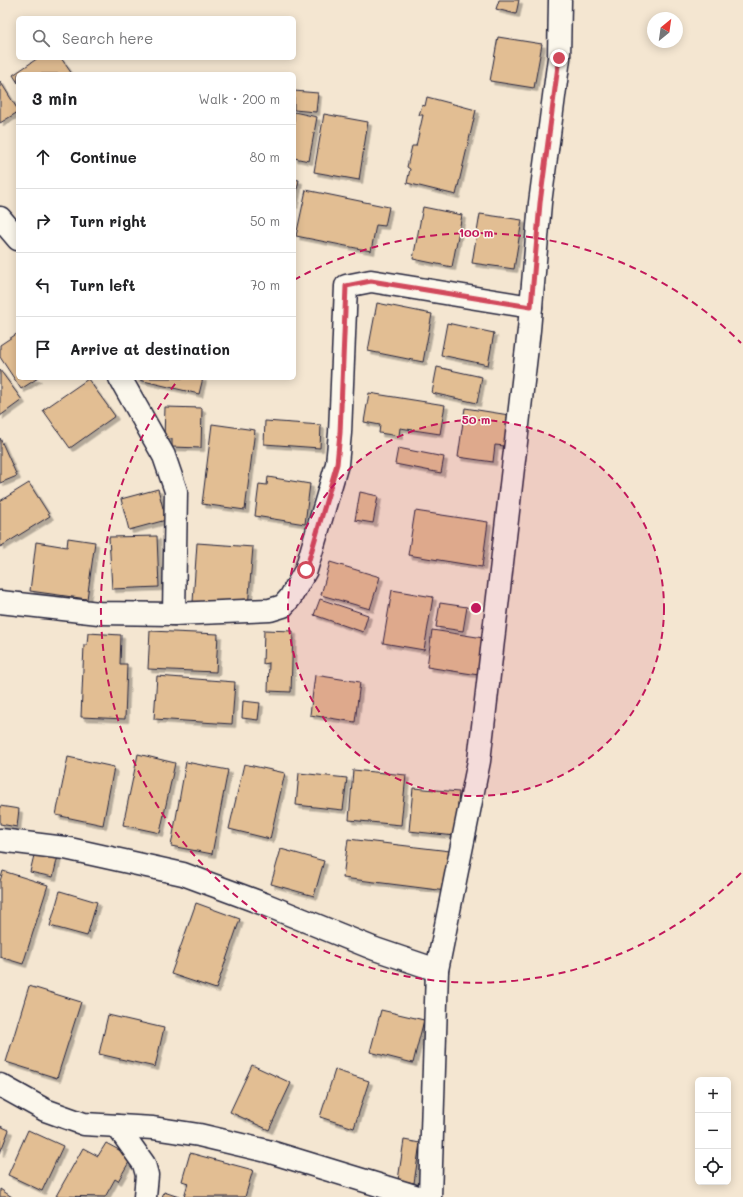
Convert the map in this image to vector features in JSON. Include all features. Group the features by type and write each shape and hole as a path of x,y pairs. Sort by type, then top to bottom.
{"street":[{"path":"430,1197 437,970 479,761 531,307 540,203 559,58 560,0"},
{"path":"0,218 16,237"},
{"path":"0,602 99,613 174,614 270,610 283,606 290,598 306,570 337,464 340,433 346,286 371,281 531,307"},
{"path":"121,380 164,456 176,491 174,614"},
{"path":"0,840 65,848 183,874 264,904 375,949 437,970"},
{"path":"0,1085 45,1110 84,1124 153,1128 199,1135 260,1149 418,1197"},
{"path":"117,1126 144,1164 147,1175 145,1197"}],"building":[{"path":"499,0 519,0 516,14 496,9"},
{"path":"498,37 542,44 534,88 490,81"},
{"path":"35,60 62,60 71,72 17,72"},
{"path":"16,73 16,80 13,75"},
{"path":"0,81 16,107 16,113 0,123"},
{"path":"296,91 318,93 316,112 296,110"},
{"path":"427,97 476,110 456,195 407,183 410,169 407,167 412,146 416,146 423,115 419,115 422,105 425,106"},
{"path":"296,112 317,117 309,161 296,158"},
{"path":"324,114 368,122 359,180 314,172"},
{"path":"296,179 299,180 296,195"},
{"path":"306,190 389,207 385,226 376,225 371,251 296,236"},
{"path":"423,207 462,215 452,267 413,259"},
{"path":"480,214 522,220 514,269 472,263"},
{"path":"377,303 432,314 423,362 368,351"},
{"path":"447,323 494,333 488,365 441,355"},
{"path":"16,334 16,380 35,380 21,389 0,357 0,345"},
{"path":"437,367 482,377 477,403 432,393"},
{"path":"0,370 22,400 0,416"},
{"path":"89,380 115,416 70,448 43,410"},
{"path":"139,380 202,380 199,394"},
{"path":"369,393 445,405 440,434 400,428 399,436 379,433 380,425 364,422"},
{"path":"165,407 202,408 201,448 172,447 172,439 164,438"},
{"path":"465,408 509,415 505,446 495,445 493,462 458,457"},
{"path":"265,421 321,425 320,448 264,444"},
{"path":"212,424 255,430 245,510 202,504"},
{"path":"0,438 17,476 0,483"},
{"path":"398,448 444,457 441,473 395,464"},
{"path":"268,477 310,484 305,524 255,516 259,484 267,485"},
{"path":"29,483 50,516 0,547 0,501"},
{"path":"158,489 166,520 129,530 121,499"},
{"path":"360,492 378,496 373,523 355,520"},
{"path":"415,511 488,522 482,567 408,555"},
{"path":"157,536 159,587 112,589 109,537"},
{"path":"68,538 95,542 87,599 30,591 36,542 67,547"},
{"path":"197,543 253,547 248,607 193,602"},
{"path":"330,562 380,577 370,609 321,595"},
{"path":"392,590 433,597 424,650 383,643"},
{"path":"320,599 368,615 363,632 314,615"},
{"path":"440,603 467,607 463,631 436,627"},
{"path":"264,630 293,631 291,692 268,691 269,663 263,664"},
{"path":"432,630 490,639 485,676 427,667"},
{"path":"150,631 218,634 216,672 148,669"},
{"path":"88,633 121,635 120,664 127,664 125,719 81,717 84,645 87,645"},
{"path":"315,675 360,682 355,722 310,715"},
{"path":"157,676 235,682 232,724 154,719"},
{"path":"243,701 260,703 258,720 242,718"},
{"path":"138,754 175,763 160,833 123,825"},
{"path":"68,757 114,767 103,825 56,815"},
{"path":"186,762 228,770 212,854 171,846"},
{"path":"244,764 285,773 270,839 229,829"},
{"path":"353,770 406,775 401,825 349,820"},
{"path":"299,773 347,778 343,810 296,805"},
{"path":"413,788 459,792 455,836 409,831"},
{"path":"0,806 19,809 17,827 0,824"},
{"path":"348,839 450,851 446,891 343,878"},
{"path":"281,849 324,861 314,896 271,884"},
{"path":"35,851 58,856 53,877 30,872"},
{"path":"3,871 48,885 23,964 0,957 0,881"},
{"path":"60,891 97,902 87,936 50,926"},
{"path":"196,903 240,919 216,989 171,974"},
{"path":"29,986 81,1002 57,1078 6,1062"},
{"path":"381,1010 424,1020 413,1063 370,1052"},
{"path":"108,1015 164,1028 155,1067 99,1054"},
{"path":"252,1065 291,1083 269,1130 230,1112"},
{"path":"335,1070 369,1081 354,1128 320,1117"},
{"path":"0,1126 9,1130 0,1153"},
{"path":"28,1130 63,1146 42,1191 8,1175"},
{"path":"404,1140 420,1143 414,1183 398,1180"},
{"path":"106,1143 132,1157 118,1181 115,1179 105,1197 56,1196 83,1148 98,1156"},
{"path":"190,1153 253,1170 245,1197 184,1197 188,1183 182,1181"},
{"path":"0,1189 12,1197 0,1197"},
{"path":"164,1192 179,1197 162,1197"}],"route":[{"path":"306,570 337,464 340,433 346,286 371,281 531,307 540,203 559,58"}]}
